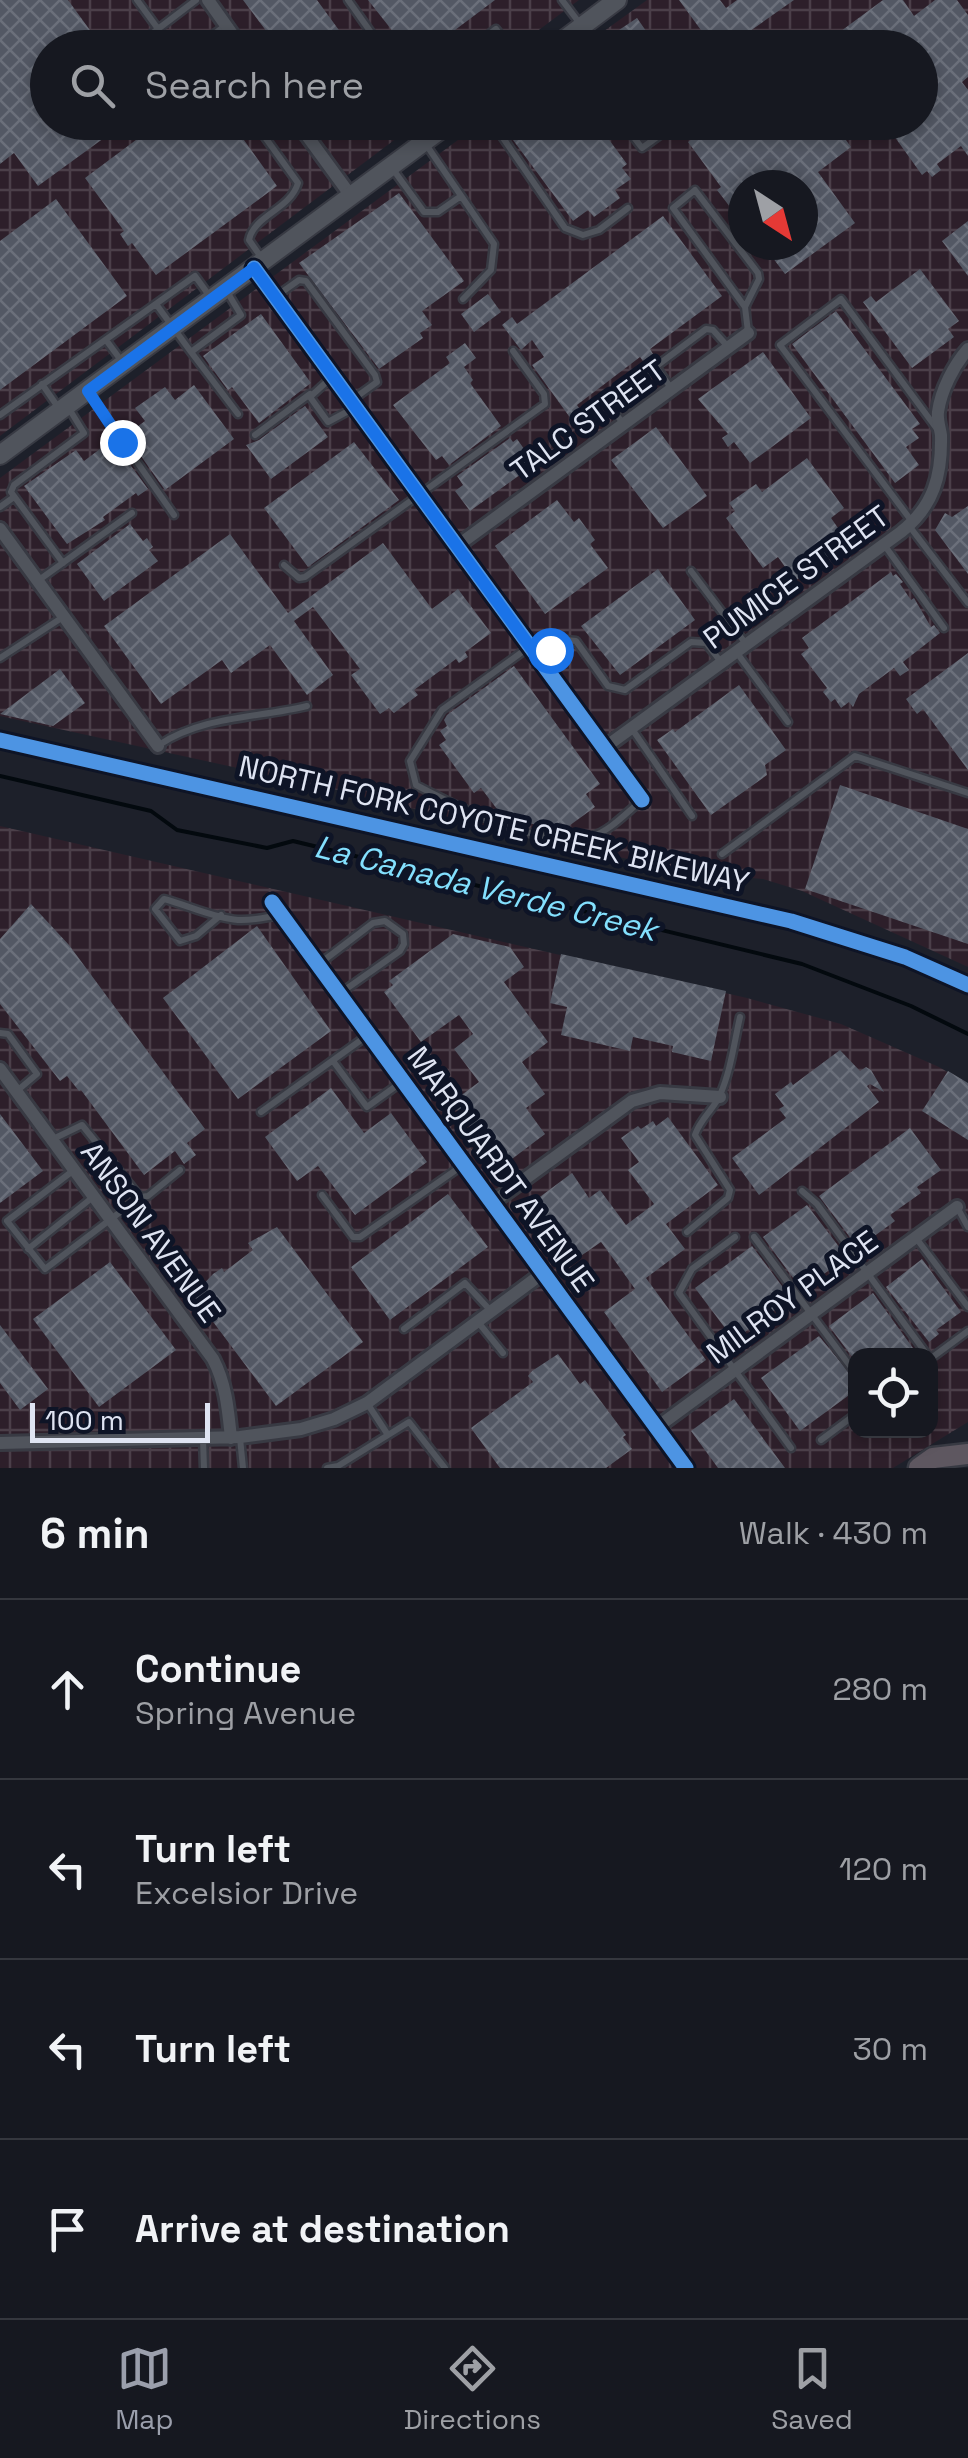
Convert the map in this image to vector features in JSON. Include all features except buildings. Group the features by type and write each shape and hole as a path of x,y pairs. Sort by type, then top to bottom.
{"main road":[{"path":"919,1468 933,1458 960,1460"}],"street":[{"path":"208,0 229,30"},
{"path":"577,30 617,0"},
{"path":"311,140 351,196"},
{"path":"0,455 424,140"},
{"path":"259,265 275,297 642,800"},
{"name":"TALC STREET","path":"457,546 748,333"},
{"name":"PUMICE STREET","path":"604,748 911,524 934,494 941,464 938,414 946,387 967,353"},
{"path":"0,528 158,746"},
{"name":"MARQUARDT AVENUE","path":"272,902 681,1466"},
{"name":"ANSON AVENUE","path":"0,1068 213,1359 222,1376 235,1437"},
{"path":"492,1203 632,1101 660,1093 720,1098"},
{"name":"MILROY PLACE","path":"656,1428 957,1207"},
{"path":"0,1443 235,1437 302,1429 334,1419 367,1404 544,1273"}],"lane":[{"path":"136,0 158,28"},
{"path":"155,30 196,0"},
{"path":"348,0 369,30"},
{"path":"562,0 582,26"},
{"path":"219,30 226,25"},
{"path":"259,265 249,240 251,230 294,197 298,183 267,140"},
{"path":"440,140 461,196 494,244 490,270 463,299"},
{"path":"505,140 566,228 583,235 600,230 628,208"},
{"path":"391,166 424,212 438,212 461,196"},
{"path":"746,307 758,273 694,190 673,208 746,307 748,333"},
{"path":"0,415 195,276 241,315 191,352"},
{"path":"275,297 299,280 306,281 377,382 328,422 311,393"},
{"path":"941,434 841,299 780,344 968,603"},
{"path":"156,304 238,414"},
{"path":"624,424 611,408 612,400 706,329 713,330 729,348"},
{"path":"106,340 124,364"},
{"path":"284,565 298,578 305,577 545,404 544,394 513,351"},
{"path":"656,367 672,390"},
{"path":"255,435 333,376"},
{"path":"42,384 84,433 11,489 62,563"},
{"path":"88,391 174,515"},
{"path":"0,507 14,497"},
{"path":"38,581 132,513"},
{"path":"884,545 944,628"},
{"path":"691,572 788,722"},
{"path":"0,658 64,616"},
{"path":"539,659 566,640 576,641 615,690 632,685 692,642 706,643 721,663"},
{"path":"530,646 442,710 410,761 416,785 466,812 566,838 595,836 642,800"},
{"path":"158,746 172,736 209,722 267,716 306,706"},
{"path":"632,728 692,816"},
{"path":"722,854 855,756 968,794"},
{"path":"221,915 196,936 180,941 155,910 164,899 221,915 236,920 281,914"},
{"path":"318,964 373,923 385,921 404,934 400,952 339,994"},
{"path":"686,1232 728,1198 730,1190 695,1135 720,1098 740,1017"},
{"path":"2,1031 36,1074 16,1091"},
{"path":"261,1112 369,1034"},
{"path":"332,1061 366,1107 403,1081"},
{"path":"52,1140 82,1124 140,1198"},
{"path":"322,1195 353,1237 360,1237 464,1164"},
{"path":"74,1170 7,1221 45,1269 180,1170"},
{"path":"802,1191 817,1204 922,1348"},
{"path":"28,1249 94,1196"},
{"path":"957,1207 968,1227"},
{"path":"734,1237 692,1269 679,1293 791,1448"},
{"path":"754,1237 848,1364"},
{"path":"916,1237 968,1308"},
{"path":"404,1329 466,1283 491,1310"},
{"path":"477,1321 503,1353"},
{"path":"938,1351 968,1330"},
{"path":"367,1404 388,1435"},
{"path":"822,1440 848,1420"},
{"path":"328,1468 338,1466 409,1422 444,1468"},
{"path":"235,1437 243,1468"},
{"path":"203,1438 204,1468"}],"shaded area":[{"path":"0,0 579,0 539,30 30,30 30,140 394,140 0,436"},
{"path":"647,0 968,0 968,967 802,891 763,879 691,873 0,716 0,478 458,140 938,140 938,30 606,30"},
{"path":"0,826 747,998 841,1024 968,1084 968,1422 893,1468 0,1468"}],"waterway":[{"name":"La Canada Verde Creek","path":"0,776 151,811 177,830 267,848 293,841 802,964 911,1006 968,1034"}],"cycle path":[{"path":"254,268 642,800"},
{"name":"NORTH FORK COYOTE CREEK BIKEWAY","path":"0,740 791,921 905,957 968,985"},
{"path":"272,902 686,1468"}],"route":[{"path":"122,442 88,391 254,268 539,659 550,650"}]}
